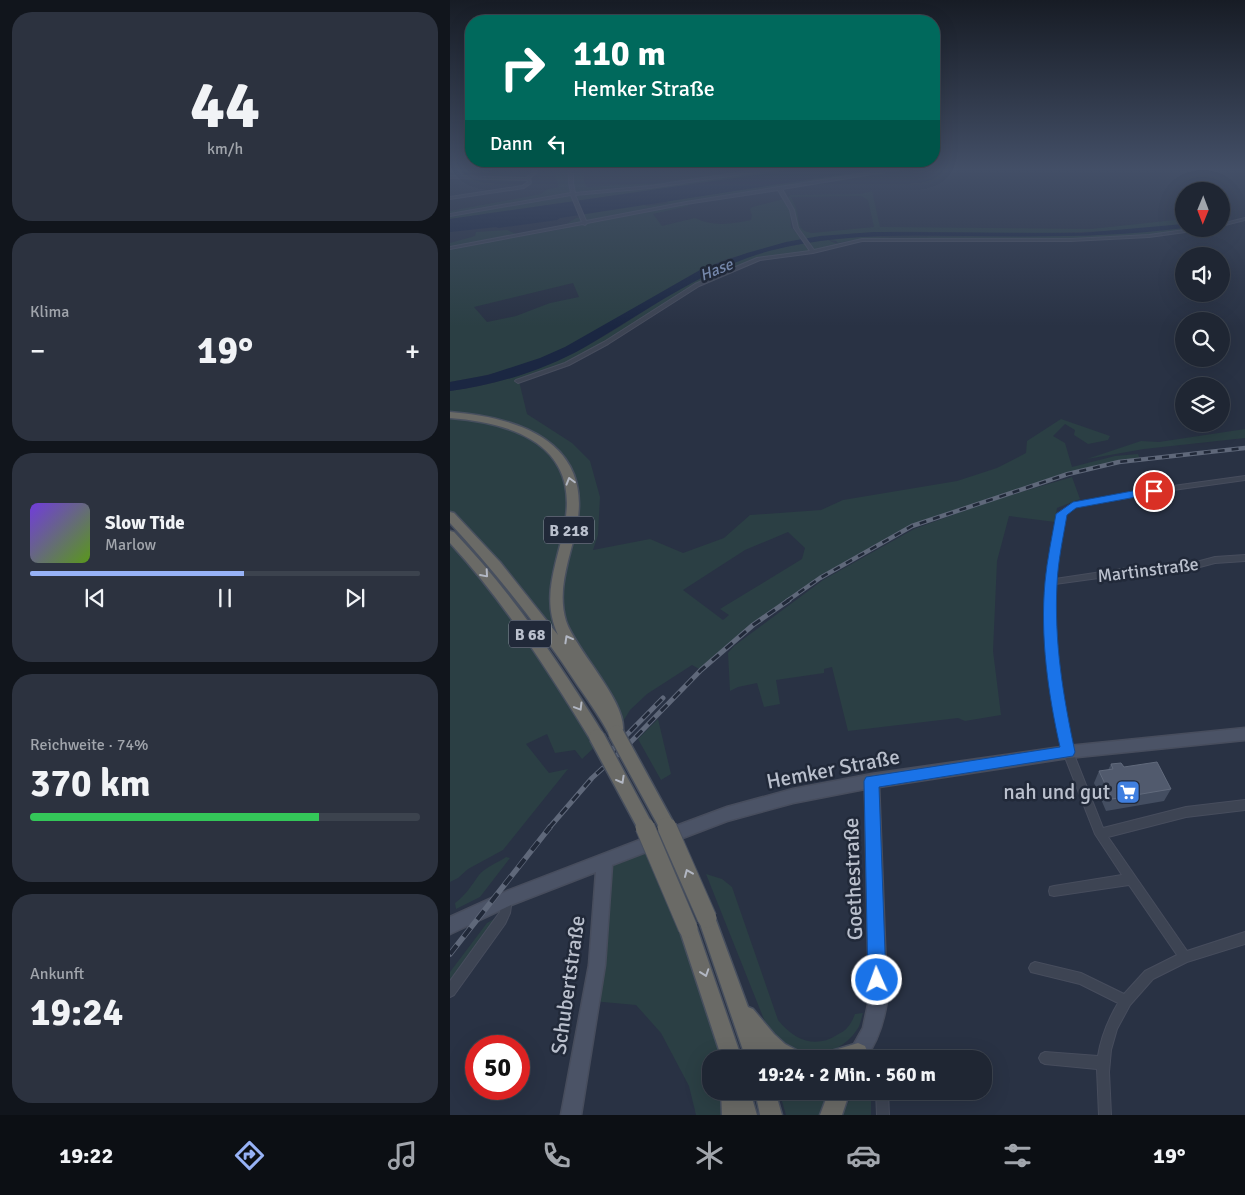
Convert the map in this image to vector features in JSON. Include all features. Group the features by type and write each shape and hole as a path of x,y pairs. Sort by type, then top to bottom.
{"highway":[{"name":"B 218","path":"450,415 488,419 522,429 546,444 564,464 573,487 573,500 570,523 558,572 556,605 559,620 570,644 609,712"},
{"name":"B 68","path":"450,516 507,578 609,712 616,733 666,824 707,918 753,1050"},
{"name":"B 68","path":"451,536 494,584 538,645 597,737 648,832 688,928 729,1050"},
{"name":"B 68","path":"739,1008 768,1044 776,1050"},
{"path":"731,1100 732,1115"},
{"path":"742,1100 746,1115"},
{"path":"767,1100 771,1115"},
{"path":"831,1115 837,1100"}],"main road":[{"name":"Hemker Straße","path":"450,926 507,899 727,814 793,796 872,781 1068,752 1245,734"},
{"name":"Goethestraße","path":"863,1050 869,1039 875,1020 878,1000 872,781"},
{"name":"Schubertstraße","path":"572,1115 592,1002 605,861"}],"street":[{"path":"450,248 599,221"},
{"path":"794,221 813,252"},
{"path":"518,381 567,364 606,344 697,285 760,259 813,252 862,240 1071,240 1149,236 1175,232"},
{"path":"1185,957 1100,834 1068,752 1058,711 1051,662 1051,582 1062,514 1073,505 1245,478"},
{"name":"Martinstraße","path":"1051,582 1128,571 1181,569 1215,560 1245,558"},
{"path":"1100,834 1186,812 1245,805"},
{"path":"1054,891 1131,880"},
{"path":"450,991 501,920 505,913 507,899"},
{"path":"1106,1115 1103,1063 1111,1030 1126,1001 1149,976 1185,957 1245,938"},
{"path":"1035,968 1081,978 1126,1001"},
{"path":"1044,1058 1103,1063"},
{"path":"882,1100 883,1115"}],"green space":[{"path":"571,221 658,221 662,226 682,221 702,221 715,224 743,221 791,221 791,227 802,239 727,259 702,269 603,327 542,358 497,373 450,382 450,243 475,236 476,232 507,230 521,236 563,229 563,226","holes":["573,283 579,297 550,303 516,316 487,322 474,307"]},
{"path":"795,221 799,221 803,230 812,233 874,227 873,221 879,221 880,227 1091,229 1175,221 1175,225 1063,233 875,232 807,239 798,230"},
{"path":"1175,229 1175,232 1106,239 898,238 853,240 838,243 828,240 857,237 1085,236"},
{"path":"827,240 841,245 813,252 760,259 697,285 606,343 567,364 519,381 527,414 572,443 590,461 600,497 598,535 593,550 650,539 683,553 724,538 750,515 821,510 843,500 957,481 997,468 1026,453 1027,441 1061,419 1110,436 1108,440 1088,444 1074,435 1075,430 1065,424 1053,436 1065,443 1072,467 1115,456 1138,454 1140,459 1068,474 912,526 820,578 753,625 701,670 692,665 647,694 630,710 616,733 613,710 450,516 450,391 518,376 567,356 602,337 674,292 731,263 777,248","holes":["788,532 805,548 802,559 720,609 729,615 723,620 683,590 745,550"]},
{"path":"1245,429 1245,438 1144,449 1087,459 1141,441 1159,442"},
{"path":"1072,477 1080,499 1057,508 1055,522 1009,516 997,561 993,651 1001,715 965,721 958,718 848,731 832,667 824,669 824,673 776,680 780,704 764,707 757,683 738,687 730,691 728,653 734,646 823,580 914,529 991,501"},
{"path":"450,535 494,584 600,742 582,759 575,750 555,753 547,734 526,744 549,773 568,769 503,850 468,869 450,882"},
{"path":"658,719 671,774 661,780 638,739"},
{"path":"652,842 728,1050 702,1050 702,1100 732,1100 733,1115 696,1115 689,1086 661,1033 636,1005 592,1001 605,861"},
{"path":"506,857 510,858 480,897 456,909 455,903 465,894 481,872"},
{"path":"706,874 722,879 732,887 778,1020 784,1027 805,1040 821,1041 844,1031 850,1025 855,1014 863,1013 857,1029 851,1037 832,1050 794,1050 767,1027"},
{"path":"505,913 450,991 450,972 487,923"},
{"path":"782,1100 829,1100 824,1115 786,1115"},
{"path":"850,1100 871,1100 871,1115 841,1115"}],"water":[{"path":"450,221 549,221 498,228 450,232"},
{"name":"Hase","path":"1175,225 1175,229 1104,235 870,236 794,245 744,259 697,280 585,347 554,363 502,381 450,391 450,382 488,375 540,358 565,347 702,269 786,242 820,236 874,232 1082,233"}],"building":[{"path":"1157,762 1171,789 1112,799 1099,771 1113,769 1111,764 1121,763 1124,767"}],"railway":[{"path":"787,601 820,578 912,526 1068,474 1119,462 1245,448"},
{"path":"549,828 592,778 625,748 701,670 753,625 789,600"},
{"path":"605,757 663,698"},
{"path":"450,954 550,827"}],"place":[{"name":"nah und gut","path":"1128,792"}],"route":[{"path":"877,980 872,781 1068,752 1056,698 1051,662 1050,629 1051,582 1062,514 1073,505 1154,491"}]}
